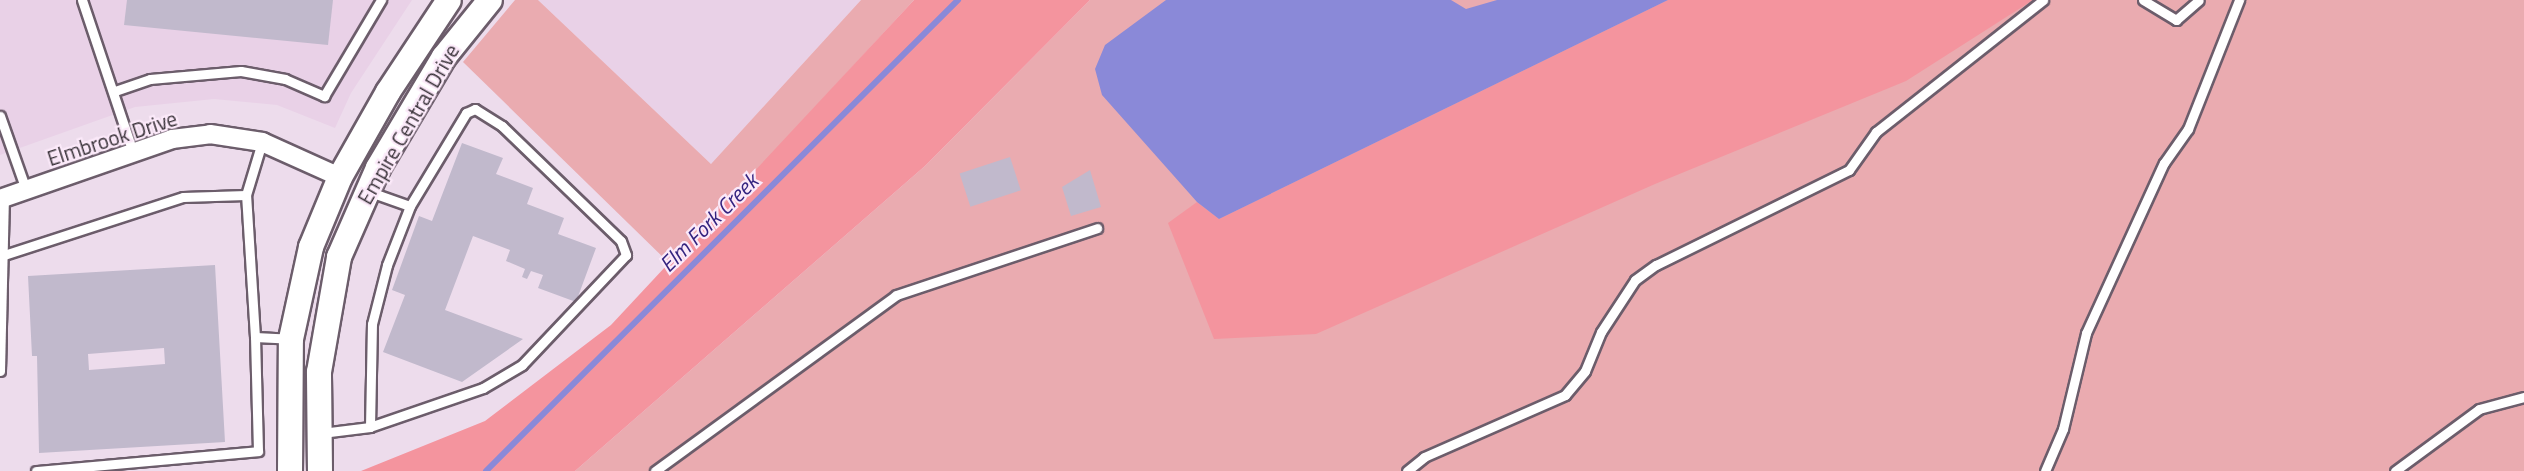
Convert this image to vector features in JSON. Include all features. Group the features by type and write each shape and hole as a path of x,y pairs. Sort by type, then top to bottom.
{"street":[{"name":"Empire Central Drive","path":"290,471 291,339 302,275 340,177 420,38 449,0"},
{"name":"Empire Central Drive","path":"320,471 319,372 331,285 366,190 444,57 490,0"},
{"name":"Elmbrook Drive","path":"2,198 133,152 191,136 262,142 340,177"},
{"path":"340,177 366,190"}],"lane":[{"path":"82,0 116,91 133,152"},
{"path":"116,91 150,79 241,71 285,80 324,96 381,0"},
{"path":"1407,471 1433,452 1565,395 1585,371 1600,332 1635,280 1656,265 1849,170 1876,132 2043,0"},
{"path":"2143,0 2176,20 2199,0"},
{"path":"2045,471 2063,429 2086,333 2164,164 2188,129 2239,0"},
{"path":"319,433 370,427 483,388 522,365 626,255 621,241 596,216 502,126 475,109 466,113 410,206 387,265 372,324 370,427"},
{"path":"0,116 26,190"},
{"path":"36,471 258,451 255,336 246,195 262,142"},
{"path":"366,190 410,206"},
{"path":"4,255 183,197 246,195"},
{"path":"0,371 4,255 2,198"},
{"path":"655,471 897,295 1097,228"},
{"path":"255,336 291,339"},
{"path":"2395,471 2479,409 2524,398"}],"shaded area":[{"path":"0,0 412,0 351,93 335,128 277,105 214,99 135,107 0,155"},
{"path":"515,0 538,0 711,164 861,0 914,0 670,264 463,62"},
{"path":"538,0 861,0 711,164"},
{"path":"914,0 1090,0 925,166 575,471 361,471 485,421 611,325"},
{"path":"1090,0 2524,0 2524,471 575,471 925,166"},
{"path":"1166,0 1451,0 1466,9 1497,0 1668,0 1219,219 1197,202 1102,95 1095,69 1105,45"},
{"path":"1668,0 2033,0 1906,81 1655,184 1316,334 1214,339 1168,223 1197,202 1219,219"}],"building":[{"path":"127,0 333,0 328,45 124,25"},
{"path":"462,143 503,158 496,174 533,188 527,204 564,218 558,234 596,248 576,302 538,288 543,275 531,271 527,279 522,277 525,269 506,261 510,250 473,236 445,310 523,339 462,382 383,352 405,295 392,290 419,216 432,221"},
{"path":"1010,157 1021,190 970,207 960,173"},
{"path":"1090,170 1101,207 1071,216 1062,187"},
{"path":"215,265 225,442 39,453 37,356 32,356 28,276","holes":["164,348 165,364 89,370 88,354"]}],"waterway":[{"name":"Elm Fork Creek","path":"486,471 958,0"}]}
